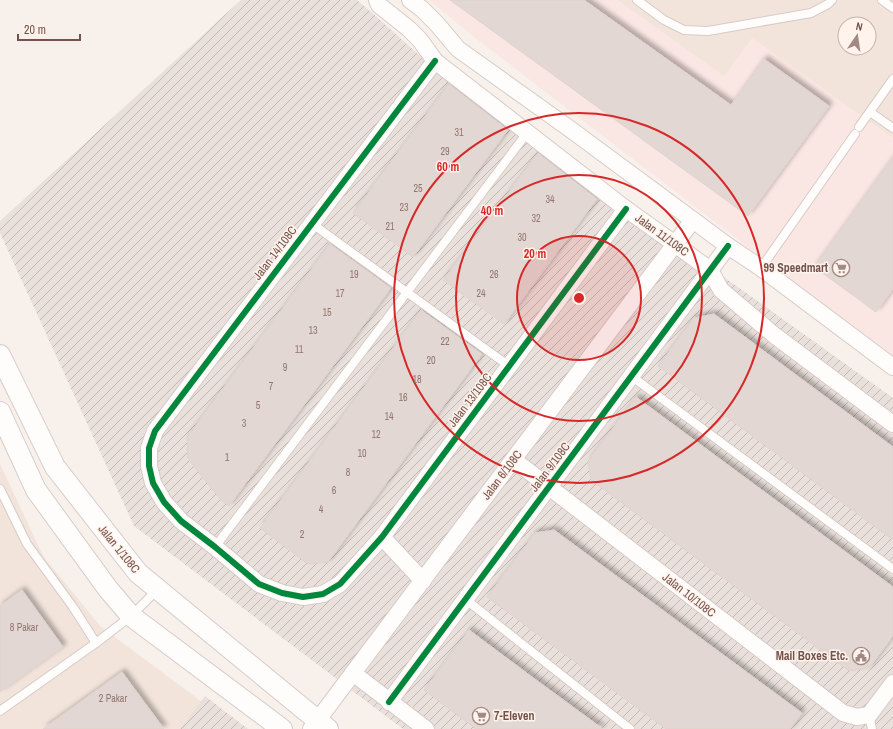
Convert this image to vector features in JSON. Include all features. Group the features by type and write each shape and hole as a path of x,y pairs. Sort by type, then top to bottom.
{"street":[{"name":"Jalan 11/108C","path":"377,0 379,5 409,29 420,40 435,60 626,209 710,270 721,290 774,335 893,424"},
{"path":"410,0 427,14 458,49 570,129 728,246 761,268 893,367"},
{"name":"Jalan 14/108C","path":"323,594 303,597 282,594 259,584 181,521 164,502 152,483 149,466 149,448 155,431 435,60"},
{"name":"Jalan 13/108C","path":"323,594 340,584 382,536 626,209"},
{"name":"Jalan 6/108C","path":"319,726 353,673 693,220"},
{"name":"Jalan 9/108C","path":"389,702 728,246"},
{"name":"Jalan 1/108C","path":"0,355 55,467 138,573 319,726"},
{"path":"0,412 36,490 108,588 131,616 282,729"},
{"name":"Jalan 10/108C","path":"514,460 843,713 870,722"},
{"path":"382,536 423,581"},
{"path":"353,673 426,729"},
{"path":"870,722 893,683"}],"lane":[{"path":"637,0 664,20 684,30 708,31 811,13 828,4 832,0"},
{"path":"882,0 893,8"},
{"path":"761,268 893,80"},
{"path":"870,112 893,128"},
{"path":"214,547 527,133"},
{"path":"311,223 509,366"},
{"path":"631,376 893,569"},
{"path":"0,489 28,544 73,607 96,643"},
{"path":"0,711 96,643 131,616 157,590"},
{"path":"465,599 630,729"}],"shaded area":[{"path":"241,0 357,0 440,74 893,398 893,729 403,729 134,526 0,233 0,221"},
{"path":"429,0 618,0 724,76 752,38 893,138 893,355 809,294 474,37"},
{"path":"464,0 893,0 893,338"},
{"path":"0,464 43,556 100,626 206,705 189,729 0,729"},
{"path":"205,696 248,729 180,729"}],"building":[{"path":"450,0 584,0 731,105 764,59 829,106 748,216"},
{"path":"449,84 508,130 413,257 353,213"},
{"path":"538,153 597,199 504,324 443,280"},
{"path":"893,157 893,289 876,312 814,267"},
{"path":"330,244 391,288 229,506 221,500 188,459 187,437"},
{"path":"421,310 482,354 328,562 308,564 260,528"},
{"path":"714,314 893,447 893,540 658,366 694,318"},
{"path":"636,397 893,587 893,636 869,668 849,671 591,480 588,461"},
{"path":"554,530 802,713 790,729 666,729 487,597 535,533"},
{"path":"22,590 63,647 0,692 0,606"},
{"path":"469,630 603,729 476,729 424,690"},
{"path":"122,672 164,729 43,729"}],"cycle path":[{"path":"435,61 155,431 149,448 149,466 153,483 164,502 181,521 259,584 282,593 303,597 323,594 340,584 382,537 626,209"},
{"path":"389,702 728,246"}],"place":[{"name":"99 Speedmart","path":"841,268"},
{"name":"Mail Boxes Etc.","path":"861,656"},
{"name":"7-Eleven","path":"481,716"}]}
